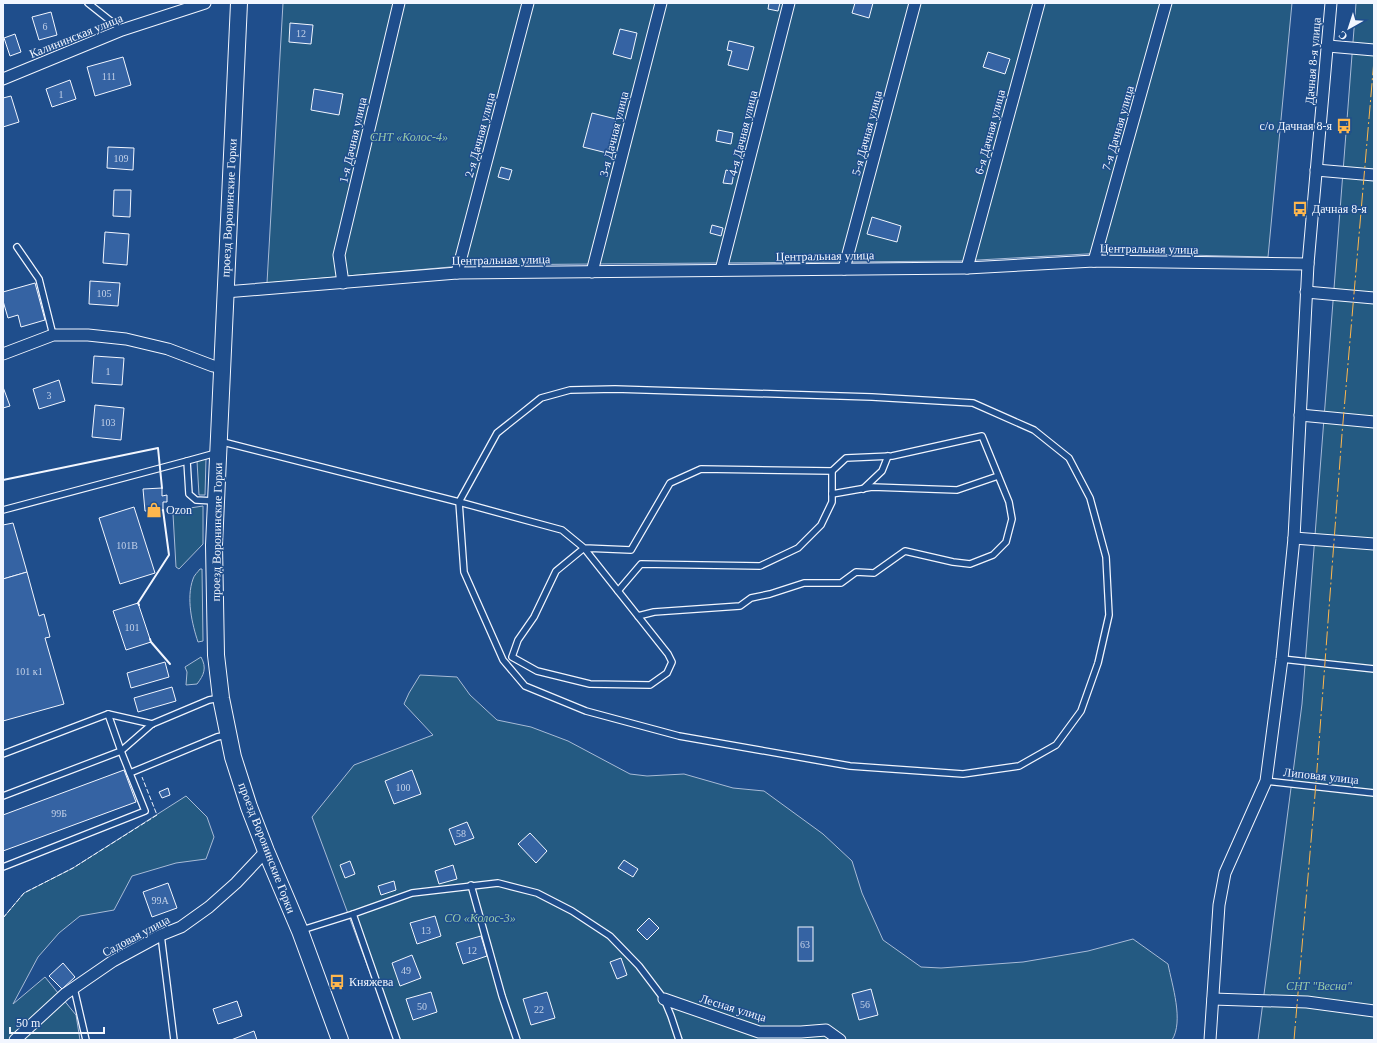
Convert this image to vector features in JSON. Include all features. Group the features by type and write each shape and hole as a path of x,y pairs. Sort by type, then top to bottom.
{"street":[{"name":"Калининская улица","path":"3,79 122,30 205,3"},
{"name":"проезд Воронинские Горки","path":"239,3 214,545 216,636 221,698 233,757 249,807 300,931 340,1040"},
{"name":"1-я Дачная улица","path":"343,282 339,255 399,3"},
{"name":"2-я Дачная улица","path":"457,273 528,3"},
{"name":"3-я Дачная улица","path":"592,272 661,3"},
{"name":"4-я Дачная улица","path":"722,270 789,3"},
{"name":"5-я Дачная улица","path":"844,269 915,3"},
{"name":"6-я Дачная улица","path":"967,268 1039,3"},
{"name":"7-я Дачная улица","path":"1094,261 1166,3"},
{"name":"Дачная 8-я улица","path":"1210,1040 1219,905 1225,873 1266,781 1282,659 1294,538 1308,264 1331,3"},
{"path":"1328,46 1374,50"},
{"path":"1316,170 1374,175"},
{"name":"Центральная улица","path":"225,292 457,273 967,268 1094,261 1308,264"},
{"path":"1306,292 1374,298"},
{"path":"3,354 53,335 88,335 126,339 168,348 213,366 222,368"},
{"path":"1300,415 1374,422"},
{"path":"1294,538 1374,544"},
{"name":"Садовая улица","path":"15,1040 65,994 113,961 160,935 181,927 210,907 236,883 266,851"},
{"name":"Лесная улица","path":"664,999 759,1032 801,1032 826,1030 840,1040"},
{"path":"1213,999 1307,1002 1374,1010"}],"lane":[{"path":"88,3 122,30"},
{"path":"17,247 39,279 53,335"},
{"path":"614,389 872,397 973,403 1034,430 1068,458 1090,498 1106,557 1109,615 1098,663 1081,711 1056,745 1019,766 963,774 850,766 679,736 586,711 525,686 503,660 464,572 459,502 497,433 541,398 570,390 614,389"},
{"path":"512,657 518,640 534,617 556,571 584,548 631,550 670,483 701,469 832,471 846,458 888,456 982,436 1009,502 1012,519 1006,542 993,555 970,564 953,562 905,551 874,573 856,572 841,584 804,583 770,594 751,598 740,606 654,612 638,616"},
{"path":"3,510 187,460 219,447 459,502 562,530 584,548 668,654 672,662 667,673 650,685 590,684 537,671 512,657 503,660"},
{"path":"862,489 882,470 888,456"},
{"path":"187,460 189,494 196,500 217,502"},
{"path":"618,591 641,564 760,566 798,548 821,525 832,502 832,471"},
{"path":"832,494 872,488 957,490 998,476"},
{"path":"1282,659 1374,669"},
{"path":"3,796 121,751 152,724 209,700 221,698"},
{"path":"3,754 108,714 152,724"},
{"path":"3,867 145,811 108,714"},
{"path":"130,773 217,737 228,735"},
{"name":"Липовая улица","path":"1266,781 1374,793"},
{"path":"300,931 412,893 498,883 538,893 572,911 610,936 639,966 664,999 679,1040"},
{"path":"471,885 502,996 518,1040"},
{"path":"352,914 397,1040"},
{"path":"160,935 174,1040"},
{"path":"74,988 86,1040"}],"green space":[{"name":"СНТ «Колос-4»","path":"283,3 1292,3 1268,257 1104,253 960,261 473,265 267,283"},
{"name":"СНТ \"Весна\"","path":"1356,3 1374,3 1374,1040 1258,1040 1302,704"},
{"path":"206,458 205,495 199,495 197,461"},
{"path":"203,506 203,544 179,569 176,567 173,514 177,510"},
{"path":"200,569 202,569 203,641 198,642 192,619 190,594 195,575"},
{"path":"201,657 204,665 204,671 201,678 197,684 186,685 187,672 185,667"},
{"name":"СО «Колос-3»","path":"420,675 457,677 470,695 497,720 531,727 568,741 630,774 647,776 684,774 733,788 764,791 823,834 852,861 862,893 883,940 921,967 941,968 1023,962 1088,951 1133,939 1168,964 1177,1013 1177,1023 1172,1040 395,1040 312,817 354,765 433,735 404,704"},
{"path":"186,796 207,817 214,837 206,859 176,863 132,876 114,910 80,916 59,933 38,957 13,1004 45,977 76,1015 80,1040 3,1040 3,918 24,893 73,868"}],"building":[{"path":"769,3 780,3 778,11 768,9"},
{"path":"855,3 873,3 869,18 852,13"},
{"path":"51,12 57,35 39,40 32,17"},
{"path":"290,23 313,25 311,44 289,42"},
{"path":"620,29 637,33 631,59 613,54"},
{"path":"15,34 21,52 10,56 4,38"},
{"path":"729,41 754,47 748,70 728,65 732,51 727,50"},
{"path":"988,52 1010,59 1005,74 983,67"},
{"path":"123,57 131,85 95,96 87,67"},
{"path":"70,80 76,99 52,107 46,89"},
{"path":"314,89 343,94 339,115 311,110"},
{"path":"11,96 19,122 3,127 3,98"},
{"path":"592,113 616,119 607,153 583,147"},
{"path":"718,130 733,133 731,144 716,141"},
{"path":"108,147 134,148 133,170 107,168"},
{"path":"501,167 512,170 509,180 498,177"},
{"path":"726,170 734,172 732,184 723,183"},
{"path":"114,190 131,190 130,217 113,216"},
{"path":"872,217 901,226 897,242 867,234"},
{"path":"712,225 723,228 721,236 710,233"},
{"path":"105,232 129,234 127,265 103,263"},
{"path":"90,281 120,283 118,306 89,304"},
{"path":"35,283 45,320 21,327 18,315 8,318 3,301 3,292"},
{"path":"94,356 124,358 122,385 92,383"},
{"path":"59,380 65,401 39,409 33,389"},
{"path":"3,387 10,406 3,408"},
{"path":"95,405 124,408 121,440 92,437"},
{"path":"162,488 162,496 167,495 167,502 163,502 163,510 157,511 157,515 150,515 150,511 145,511 143,489"},
{"path":"134,507 155,573 120,584 99,518"},
{"path":"13,523 27,572 3,579 3,525"},
{"path":"27,572 39,616 44,614 50,637 45,638 64,704 3,721 3,579"},
{"path":"138,603 151,642 126,650 113,611"},
{"path":"165,662 169,677 131,688 127,673"},
{"path":"172,687 176,701 138,712 134,698"},
{"path":"124,770 136,802 3,851 3,815"},
{"path":"412,770 421,794 394,804 385,781"},
{"path":"168,788 170,795 162,798 159,792"},
{"path":"467,822 474,838 455,845 449,829"},
{"path":"530,833 547,851 536,863 518,844"},
{"path":"624,860 638,869 633,877 618,868"},
{"path":"350,861 355,874 345,878 340,865"},
{"path":"453,865 457,879 439,884 435,871"},
{"path":"394,881 396,890 381,895 378,886"},
{"path":"168,883 177,908 152,917 143,892"},
{"path":"435,916 441,936 417,944 410,923"},
{"path":"649,918 659,928 647,940 637,930"},
{"path":"798,927 813,927 813,961 798,961"},
{"path":"481,936 487,956 463,964 456,943"},
{"path":"412,955 421,978 400,986 392,963"},
{"path":"621,958 627,975 617,979 610,962"},
{"path":"63,963 75,977 62,989 49,976"},
{"path":"871,989 878,1015 859,1020 852,994"},
{"path":"431,992 437,1012 413,1020 406,999"},
{"path":"547,992 555,1018 531,1025 523,999"},
{"path":"237,1001 242,1016 218,1024 213,1009"},
{"path":"254,1031 257,1040 231,1040"}],"fence":[{"path":"3,918 24,893 73,868 157,815 142,777"}],"wall":[{"path":"3,480 158,448 162,488"},
{"path":"139,605 138,603 169,555 163,510"},
{"path":"150,639 170,664"}],"power":[{"path":"1294,1040 1316,783 1342,434 1374,60"}],"place":[{"name":"с/о Дачная 8-я","path":"1344,126"},
{"name":"Дачная 8-я","path":"1300,209"},
{"name":"Ozon","path":"154,510"},
{"name":"Княжева","path":"337,982"}]}
